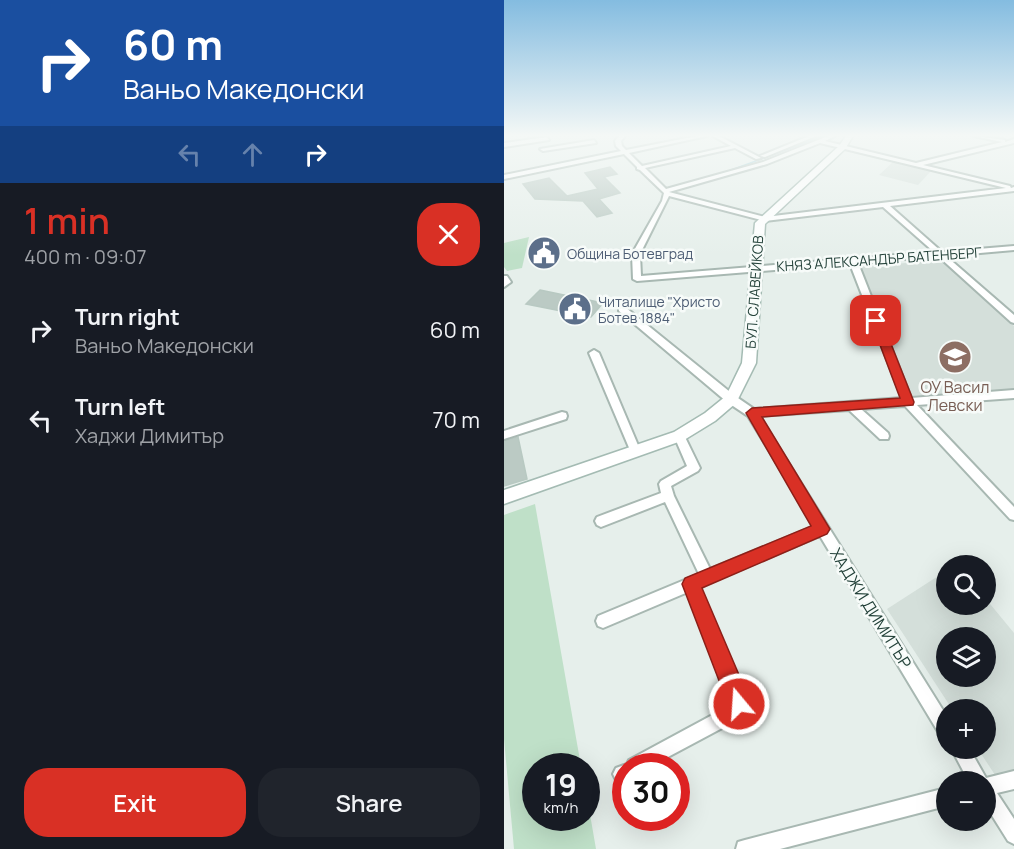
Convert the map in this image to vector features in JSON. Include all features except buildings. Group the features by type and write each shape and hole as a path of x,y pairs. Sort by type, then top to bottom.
{"street":[{"path":"648,176 664,190 765,219 1014,189"},
{"path":"664,190 706,176"},
{"path":"664,190 718,176"},
{"name":"БУЛ. СЛАВЕЙКОВ","path":"731,399 749,363 759,228 765,219 811,176"},
{"path":"961,176 1014,189"},
{"name":"КНЯЗ АЛЕКСАНДЪР БАТЕНБЕРГ","path":"664,190 665,201 636,254 636,279 1014,248"},
{"path":"885,205 1014,320"},
{"path":"853,261 908,402 1014,515"},
{"path":"504,278 507,282 504,285"},
{"name":"ХАДЖИ ДИМИТЪР","path":"622,309 731,399 752,413 936,713"},
{"path":"594,353 635,450"},
{"path":"752,413 1014,394"},
{"path":"504,497 679,436 710,417 731,399"},
{"path":"851,406 884,436"},
{"path":"504,435 562,416"},
{"path":"679,436 694,468 665,484 668,496 707,577"},
{"path":"601,521 668,496"},
{"path":"603,621 822,529"},
{"path":"661,753 735,712 739,704 738,696 691,584"},
{"path":"996,786 1014,780"},
{"path":"745,849 936,800"},
{"path":"996,805 1014,835"}],"shaded area":[{"path":"881,176 927,176 918,185"},
{"name":"ОУ Васил Левски","path":"941,260 1014,326 1014,389 912,396 859,267"},
{"path":"936,577 936,615 996,615 996,611 1014,633 1014,774 997,778 996,771 992,771 985,759 996,759 996,699 946,699 938,687 996,687 996,627 936,627 936,684 887,609"}],"green space":[{"path":"529,237 522,268 507,271 504,267 504,243"},
{"path":"535,504 579,753 522,753 522,831 593,831 596,849 514,849 504,739 504,515"}],"place":[{"name":"Община Ботевград","path":"544,253"},
{"name":"Читалище \"Христо Ботев 1884\"","path":"575,309"},
{"name":"ОУ Васил Левски","path":"955,357"}],"route":[{"path":"739,704 738,696 691,584 822,529 752,413 908,402 876,321"}]}
